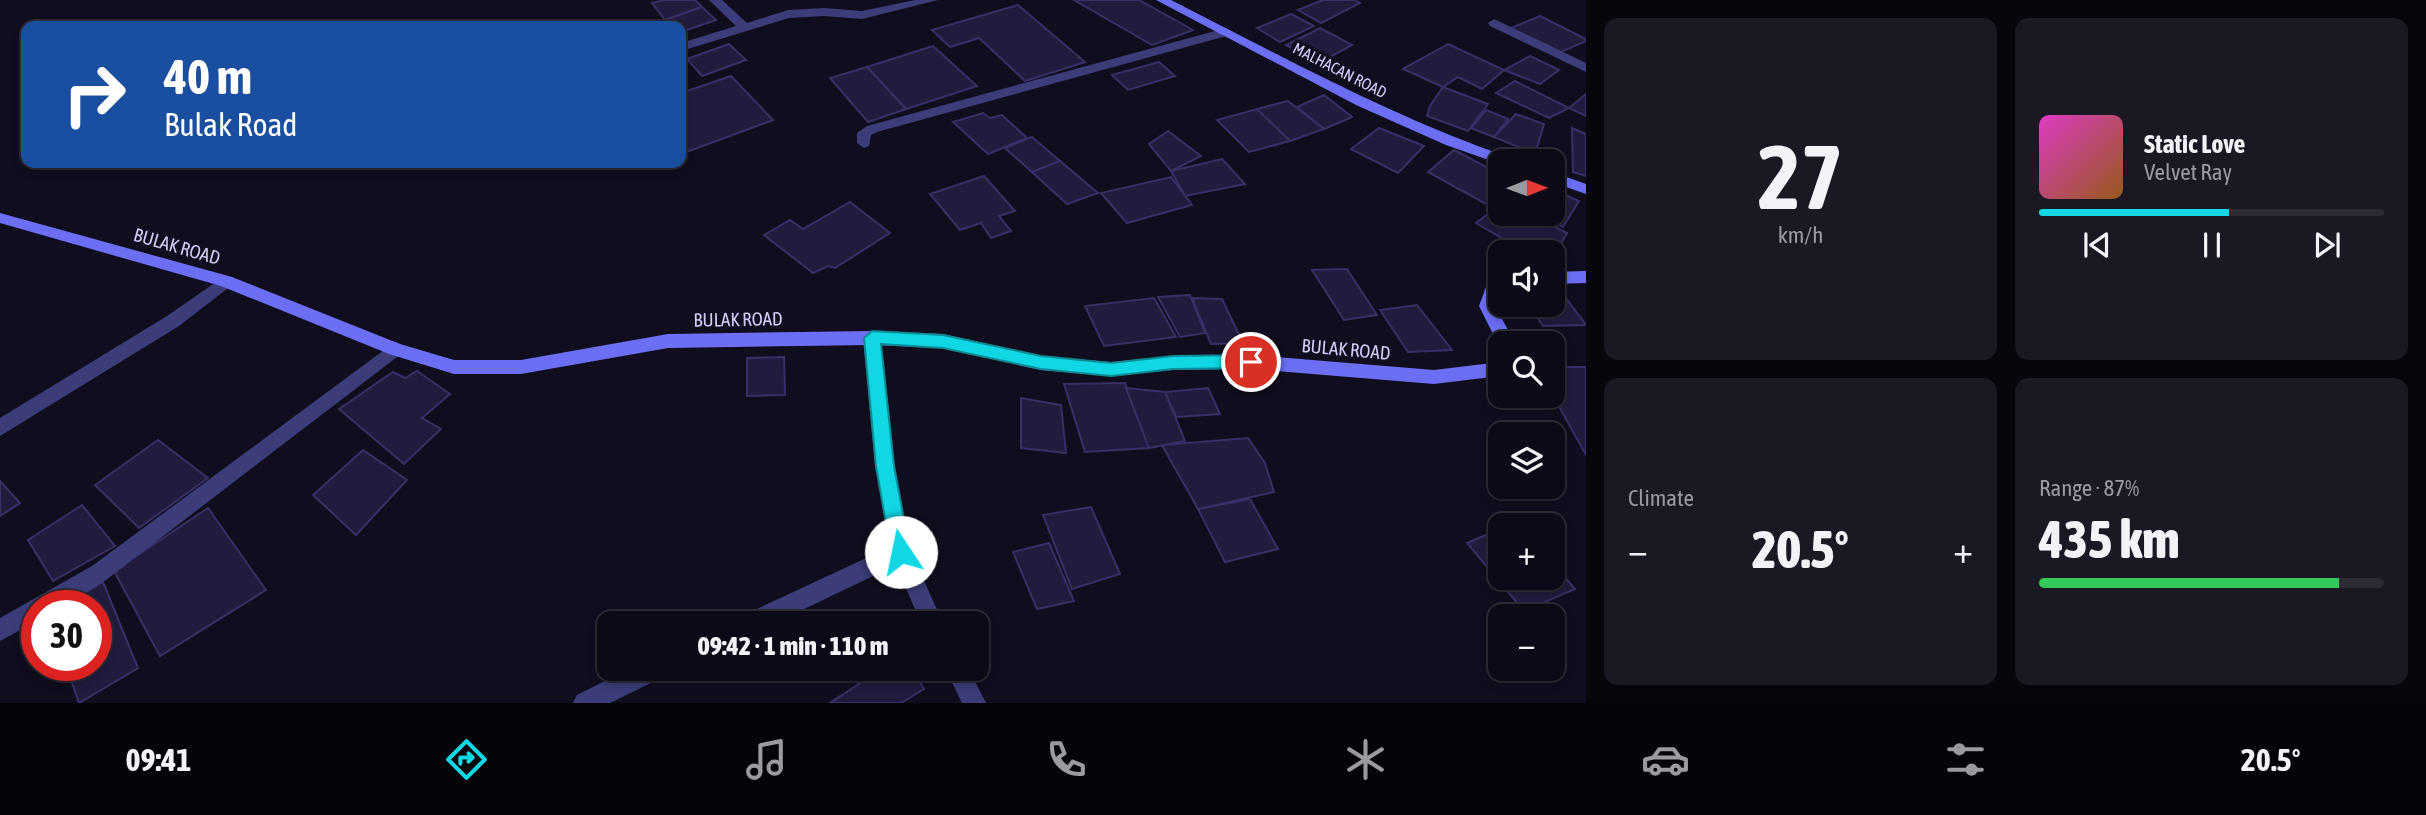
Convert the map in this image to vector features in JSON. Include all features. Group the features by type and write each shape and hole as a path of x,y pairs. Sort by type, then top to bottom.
{"street":[{"path":"715,0 744,27"},
{"path":"686,45 788,14 815,12 862,15 932,0"},
{"path":"1168,3 1186,0"},
{"name":"MALHACAN ROAD","path":"1168,3 1361,102 1451,142 1488,155"},
{"path":"1494,23 1586,68"},
{"path":"864,143 864,133 872,129 1226,32"},
{"path":"1565,182 1586,189"},
{"name":"BULAK ROAD","path":"0,218 226,281 395,349 454,367 521,367 668,341 872,338 943,341 1041,363 1111,369 1173,363 1251,362 1434,377 1488,370"},
{"path":"1565,278 1586,277"},
{"path":"0,428 173,321 226,281"},
{"path":"872,338 885,466 901,552 927,611"},
{"path":"70,590 99,573 395,349"},
{"path":"777,611 901,552"},
{"path":"0,630 21,618"},
{"path":"585,703 630,681"},
{"path":"963,681 974,703"}],"building":[{"path":"664,0 695,0 702,7 665,20 652,3"},
{"path":"1074,0 1139,0 1193,30 1152,45"},
{"path":"1323,0 1355,0 1360,3 1321,23 1298,10"},
{"path":"1018,5 1085,62 1025,81 979,38 950,47 932,30"},
{"path":"702,7 716,20 686,30 686,21 665,20"},
{"path":"1291,14 1314,26 1280,42 1257,28"},
{"path":"1540,16 1586,41 1559,53 1511,28"},
{"path":"1320,28 1352,45 1319,63 1286,45"},
{"path":"729,44 746,60 702,76 687,59"},
{"path":"1448,44 1504,70 1482,89 1458,77 1443,87 1403,69"},
{"path":"933,46 977,86 906,109 867,67"},
{"path":"1530,56 1559,70 1540,84 1504,70"},
{"path":"1159,62 1175,76 1128,90 1112,75"},
{"path":"867,67 906,109 868,122 830,78"},
{"path":"731,76 773,120 686,152 686,91"},
{"path":"1515,81 1569,108 1549,118 1496,93"},
{"path":"1443,87 1488,104 1468,131 1427,116 1430,106"},
{"path":"1586,94 1586,116 1569,108"},
{"path":"1324,95 1352,117 1324,129 1297,107"},
{"path":"1288,101 1324,129 1290,141 1257,109"},
{"path":"1257,109 1290,141 1249,152 1217,120"},
{"path":"1486,110 1508,119 1494,137 1471,128"},
{"path":"983,113 990,118 1002,115 1027,138 988,154 953,122"},
{"path":"1516,114 1544,124 1536,149 1523,149 1494,137"},
{"path":"1379,128 1424,146 1398,173 1351,149"},
{"path":"1572,128 1586,134 1586,176 1573,172"},
{"path":"1168,131 1201,156 1171,171 1149,144"},
{"path":"1032,137 1060,161 1032,172 1005,148"},
{"path":"1454,150 1488,168 1488,205 1428,172"},
{"path":"1222,159 1245,184 1185,196 1171,171"},
{"path":"1060,161 1098,193 1067,204 1032,172"},
{"path":"984,176 1015,211 999,216 1011,231 991,238 981,223 960,230 930,194"},
{"path":"1171,177 1192,205 1127,223 1101,193"},
{"path":"1565,195 1579,201 1565,224"},
{"path":"850,202 890,233 835,268 828,266 813,273 764,235 790,220 803,229"},
{"path":"1488,214 1488,226 1553,226 1567,233 1563,240 1505,240 1476,223"},
{"path":"1347,269 1377,315 1344,320 1312,270"},
{"path":"1190,295 1205,333 1180,337 1158,297"},
{"path":"1565,297 1586,325 1543,326 1537,317 1565,317"},
{"path":"1154,298 1176,337 1104,346 1085,306"},
{"path":"1192,298 1222,299 1243,343 1211,344"},
{"path":"1417,305 1452,350 1408,352 1380,310"},
{"path":"784,357 785,395 747,396 747,358"},
{"path":"1565,367 1586,367 1586,455 1560,408 1565,408"},
{"path":"417,371 450,394 422,418 441,429 404,464 339,409 393,372 405,378"},
{"path":"1125,383 1149,448 1085,452 1064,384"},
{"path":"1126,388 1165,392 1185,441 1149,448"},
{"path":"1208,388 1220,414 1176,417 1165,392"},
{"path":"1021,398 1061,405 1066,453 1021,448"},
{"path":"1248,438 1265,463 1274,492 1198,509 1162,445"},
{"path":"158,440 208,478 139,528 95,485"},
{"path":"363,450 407,480 356,535 313,495"},
{"path":"0,481 20,503 0,516"},
{"path":"1250,499 1278,549 1225,562 1198,509"},
{"path":"82,505 115,546 53,581 28,540"},
{"path":"1091,507 1120,574 1072,589 1043,515"},
{"path":"208,508 266,590 160,656 114,571"},
{"path":"1488,534 1488,568 1467,543"},
{"path":"1049,543 1074,601 1037,609 1013,552"},
{"path":"1565,578 1575,589 1540,604 1518,604 1506,590 1565,590"},
{"path":"103,582 106,590 90,590"},
{"path":"112,604 138,668 79,703 71,681 112,681"},
{"path":"863,681 919,681 924,689 901,703 830,703"}],"route":[{"path":"901,552 885,466 872,338 943,341 1041,363 1111,369 1173,363 1251,362"}]}
